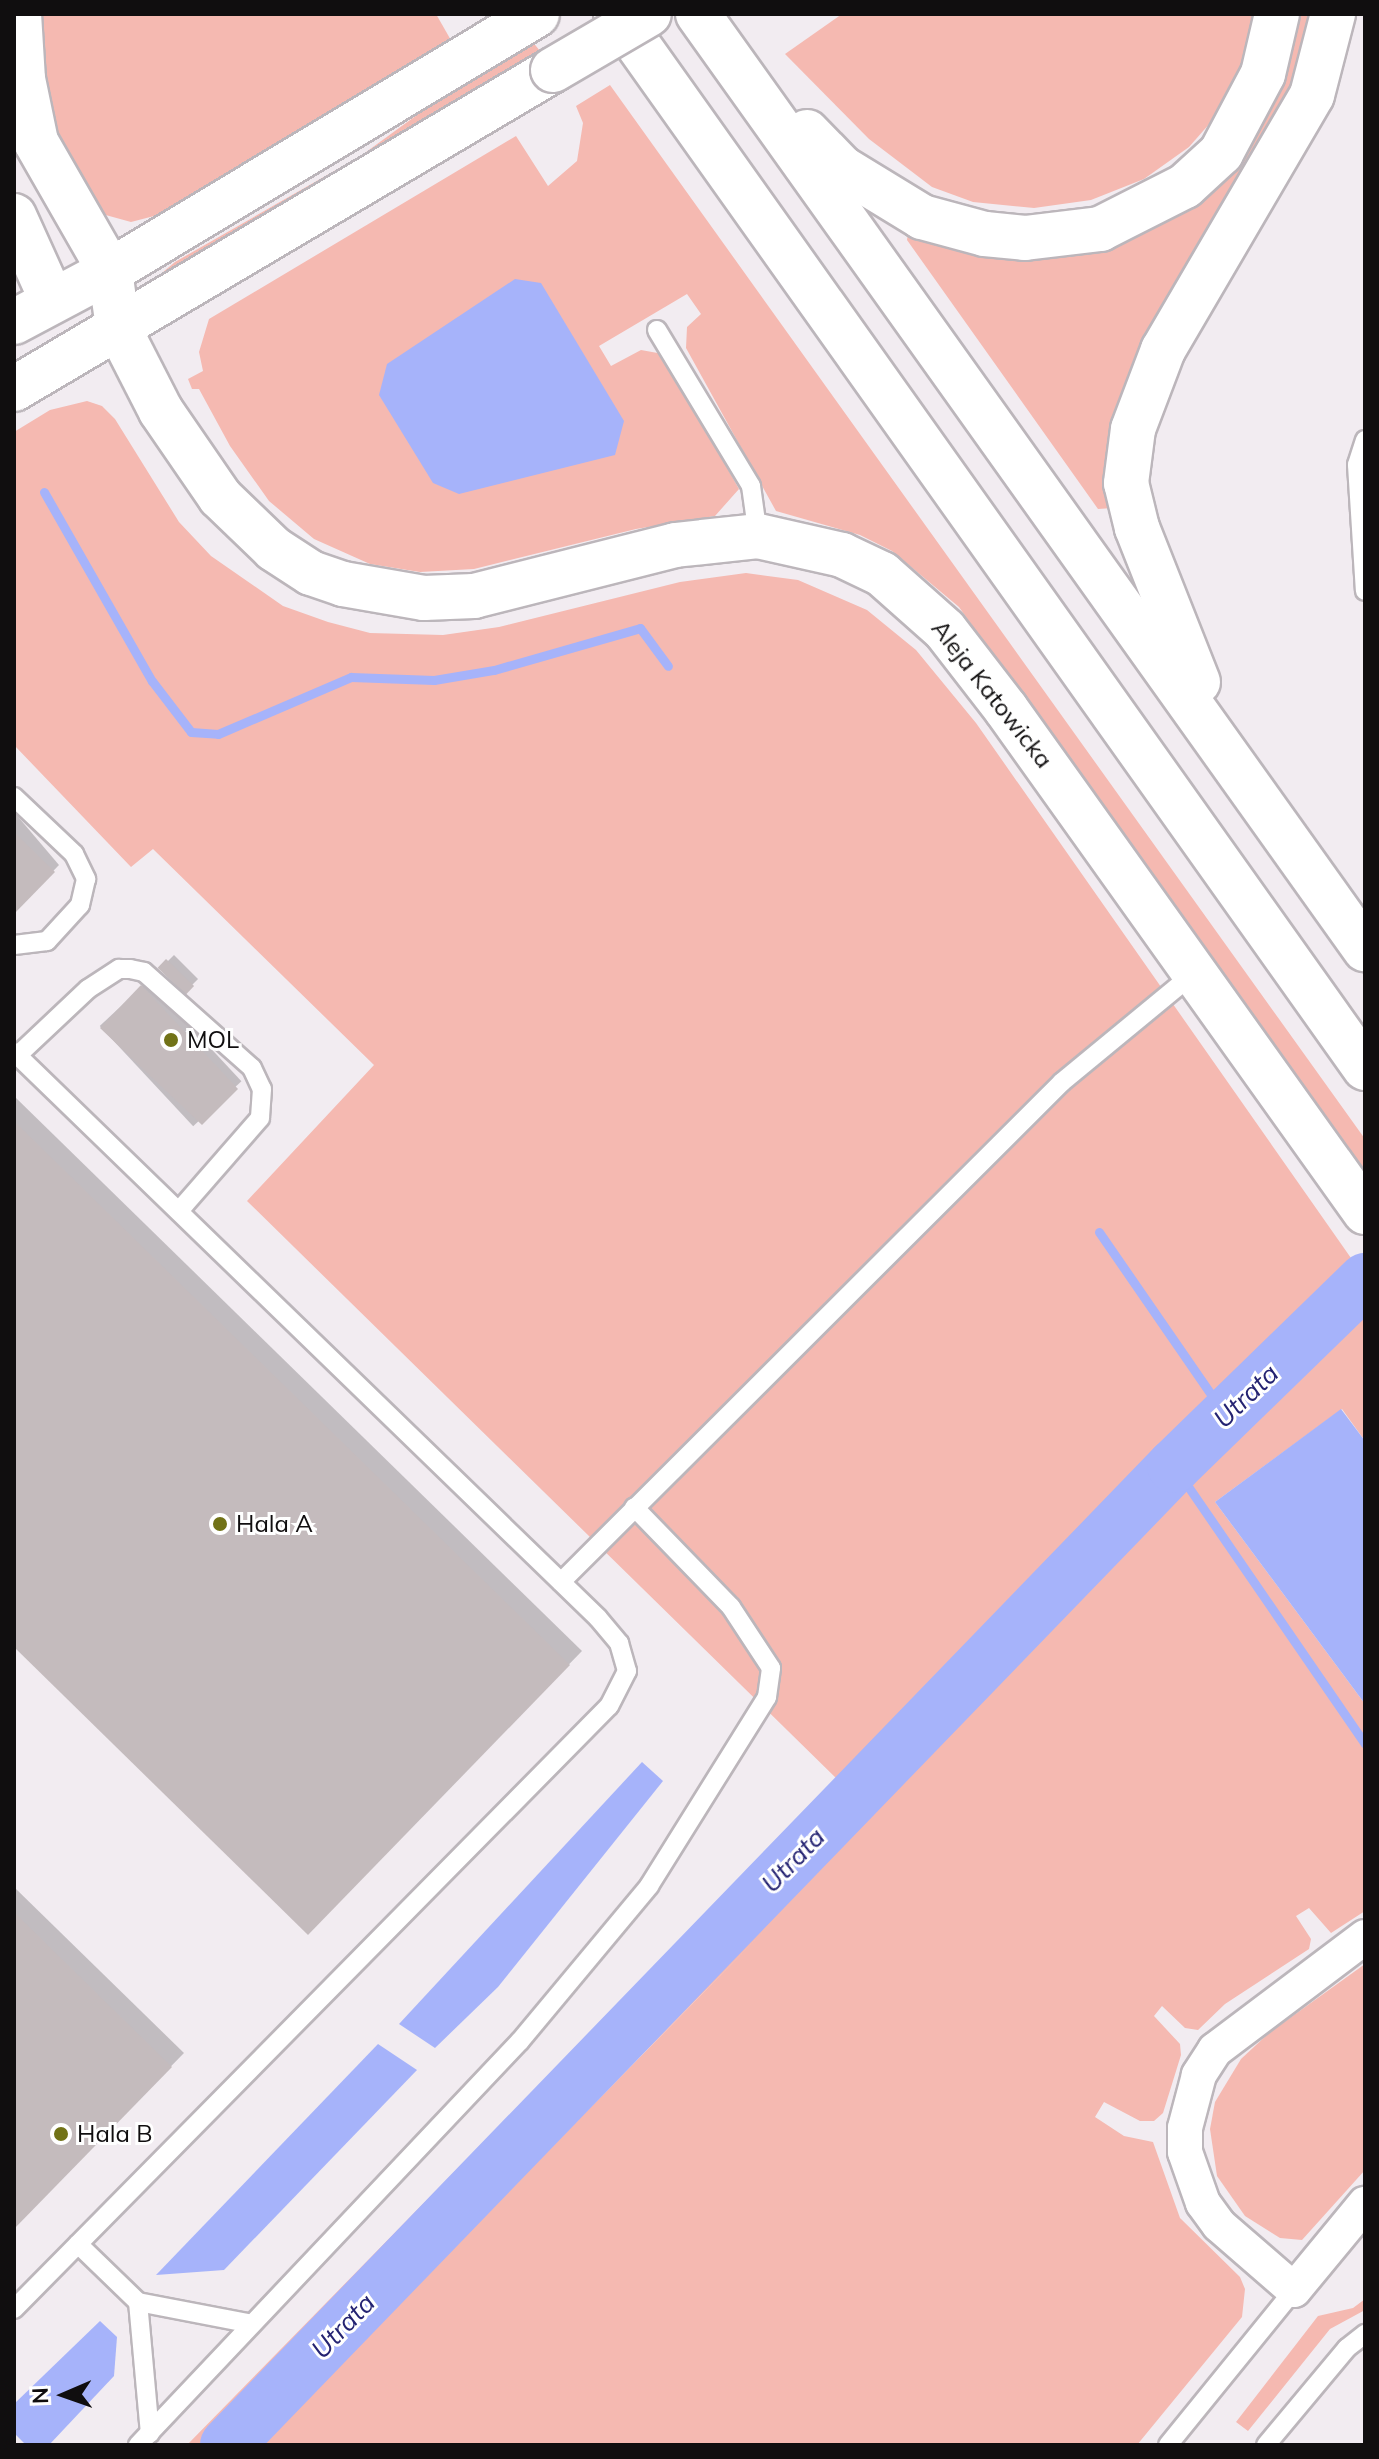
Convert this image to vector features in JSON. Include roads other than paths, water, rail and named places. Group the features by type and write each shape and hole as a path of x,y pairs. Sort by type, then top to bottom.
{"main road":[{"path":"19,14 23,79 36,142 110,271"},
{"path":"616,14 1365,1068"},
{"path":"14,389 649,14"},
{"path":"707,27 842,168 888,199 922,217 985,234 1067,236 1147,209 1185,186 1221,153 1263,74 1277,14"},
{"path":"1235,765 1163,596 1126,483 1133,429 1163,350 1312,95 1333,14"},
{"path":"14,322 110,271 529,19"},
{"path":"707,27 1365,949"},
{"path":"14,216 52,300 118,327"},
{"name":"Aleja Katowicka","path":"110,271 118,327 155,402 220,497 274,549 311,573 343,584 424,598 474,596 675,545 758,536 842,555 882,574 917,601 1006,709 1365,1212"}],"street":[{"path":"1365,1937 1223,2042 1199,2075 1188,2104 1185,2152 1203,2203 1219,2225 1294,2290 1365,2204"}],"lane":[{"path":"657,330 751,486 758,536"},
{"path":"1365,440 1357,465 1365,591"},
{"path":"14,797 74,854 86,879 80,905 47,941 14,945"},
{"path":"14,2309 609,1706 627,1671 619,1643 561,1582 16,1054 88,989 119,969 144,972 252,1068 262,1089 260,1118 179,1211"},
{"path":"561,1582 1062,1082 1194,973"},
{"path":"144,2439 520,2041 649,1886 767,1697 771,1668 731,1607 634,1507"},
{"path":"78,2244 138,2302 252,2324"},
{"path":"1168,2445 1294,2290"},
{"path":"138,2302 144,2439"},
{"path":"1266,2445 1347,2348 1365,2334"}],"water":[{"path":"515,279 541,283 624,421 615,455 459,494 433,483 379,395 387,364"},
{"path":"1341,1409 1365,1441 1365,1704 1215,1502"},
{"path":"642,1762 663,1781 498,1987 435,2048 399,2024"},
{"path":"378,2044 417,2070 224,2270 156,2275"},
{"path":"100,2321 117,2337 114,2376 49,2445 26,2445 14,2433 14,2404"}],"waterway":[{"path":"44,492 152,681 191,732 218,734 351,677 434,680 494,670 640,628 668,666"},
{"path":"1099,1232 1226,1416"},
{"name":"Utrata","path":"227,2445 1174,1466 1365,1280"},
{"path":"1174,1466 1365,1744"}],"place":[{"name":"MOL","path":"171,1040"},
{"name":"Hala A","path":"220,1524"},
{"name":"Hala B","path":"61,2134"}]}
